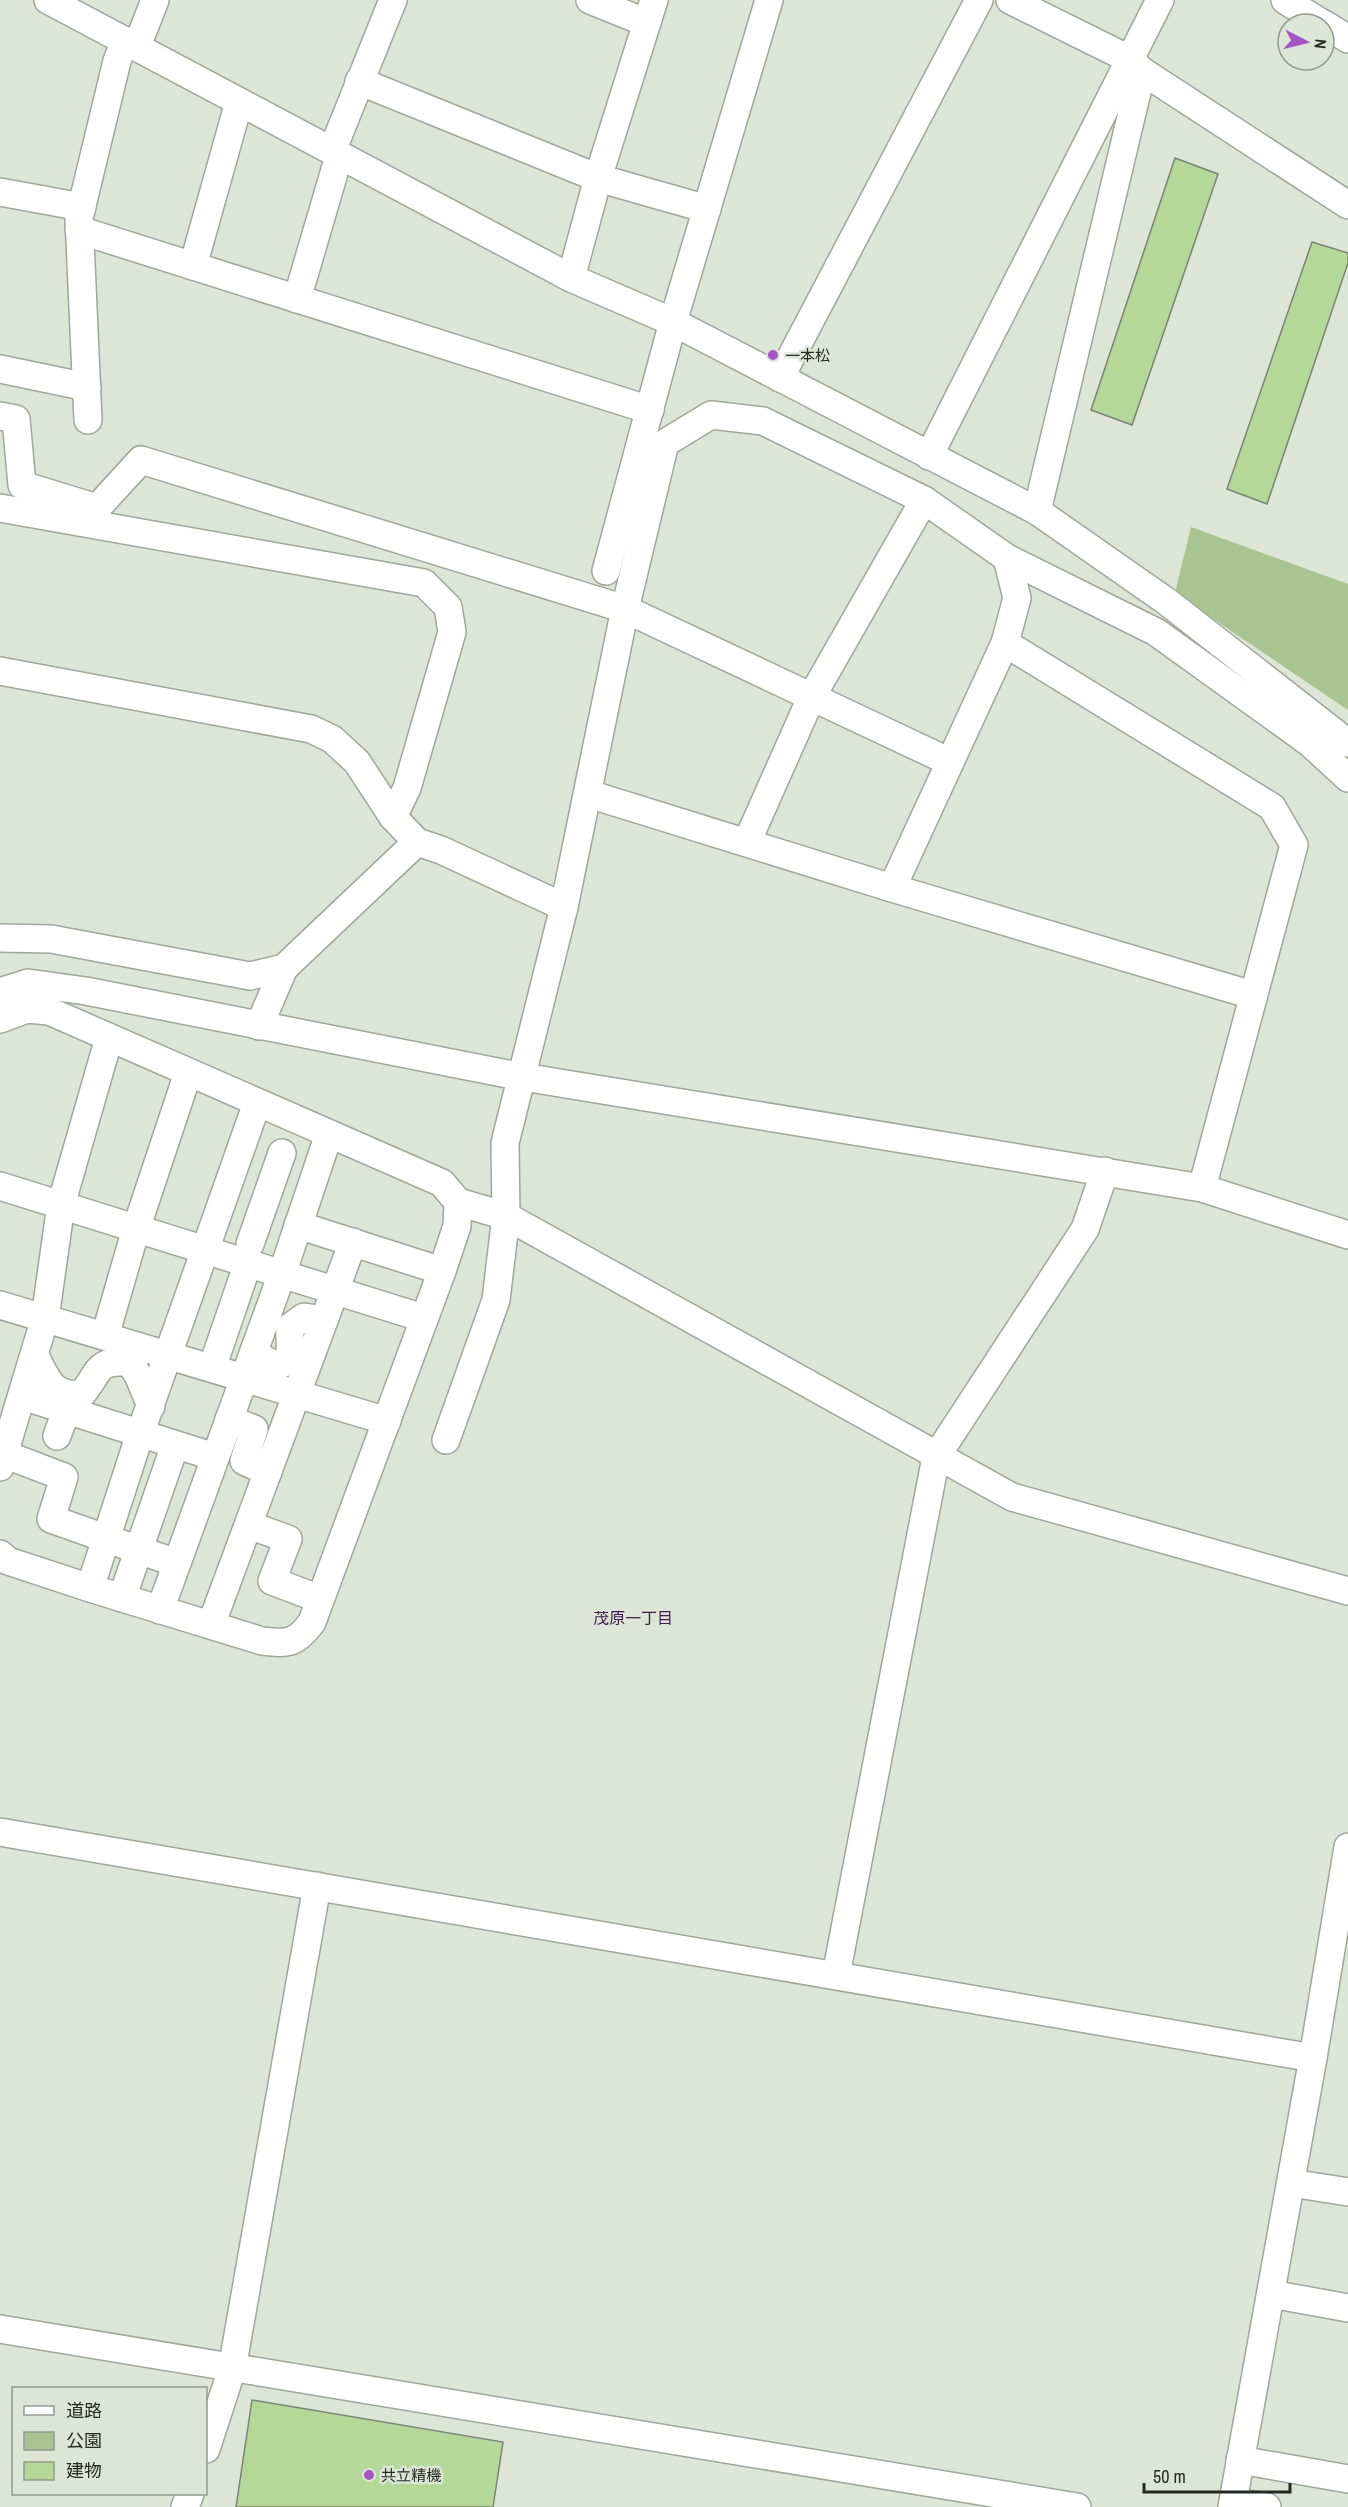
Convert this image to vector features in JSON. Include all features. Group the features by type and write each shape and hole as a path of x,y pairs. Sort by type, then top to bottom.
{"street":[{"path":"48,0 571,278 673,322 1036,511 1166,601 1348,743"},
{"path":"88,420 81,219 117,61 131,43 155,0"},
{"path":"297,299 336,153 359,81 393,0"},
{"path":"571,278 598,178 650,11 590,0"},
{"path":"606,571 673,322 769,0"},
{"path":"780,378 979,0"},
{"path":"1010,0 1135,65 1348,205"},
{"path":"929,456 1135,65 1160,0"},
{"path":"1285,0 1304,12"},
{"path":"1036,511 1135,65"},
{"path":"359,81 598,178 707,209"},
{"path":"193,266 239,102"},
{"path":"0,192 81,219 193,266 650,410"},
{"path":"0,369 87,387"},
{"path":"446,1440 496,1300 506,1216 505,1143 524,1077 564,907 589,794 625,609 665,443 711,415 764,421 924,500 1007,558 1156,632 1310,743 1348,778"},
{"path":"0,416 16,419 22,485 97,508 141,460 625,609 950,762"},
{"path":"747,842 811,698 924,500"},
{"path":"0,508 424,583 448,608 452,632 407,788 393,817"},
{"path":"892,888 1005,643 1017,598 1007,558"},
{"path":"1005,643 1272,807 1294,845 1202,1188"},
{"path":"0,671 311,729 332,739 357,762 393,817 417,842 441,850 564,907"},
{"path":"589,794 892,888 1252,995"},
{"path":"259,1026 284,968 417,842"},
{"path":"0,938 51,939 250,975 284,968"},
{"path":"0,992 28,983 86,991 524,1077 1202,1188 1348,1235"},
{"path":"0,1019 27,1009 49,1011 442,1184 459,1202 506,1216 936,1457 1012,1497 1348,1591"},
{"path":"109,1038 61,1205 45,1318 35,1356 4,1444 64,1477 51,1520 176,1563"},
{"path":"105,1336 136,1229 188,1073"},
{"path":"90,1588 140,1434 257,1103"},
{"path":"160,1610 285,1265 329,1134"},
{"path":"245,1138 319,1167"},
{"path":"212,1368 218,1312 249,1254 255,1203 282,1153"},
{"path":"836,1975 936,1457 1085,1229 1105,1171"},
{"path":"0,1186 136,1229 210,1241 285,1265 335,1290 423,1318"},
{"path":"0,1554 8,1561 262,1641 286,1644 302,1637 312,1622 442,1271 457,1226 459,1202"},
{"path":"298,1225 442,1271"},
{"path":"211,1625 353,1242"},
{"path":"0,1305 387,1421"},
{"path":"254,1351 267,1363 284,1362 291,1350 291,1327 304,1317 324,1320"},
{"path":"35,1356 50,1384 65,1395 81,1395 99,1368 111,1361 130,1362 140,1377 151,1406"},
{"path":"22,1395 215,1457"},
{"path":"57,1436 66,1411"},
{"path":"229,1419 254,1429 243,1461 268,1472"},
{"path":"122,1598 175,1445"},
{"path":"249,1525 288,1539 272,1581 320,1599"},
{"path":"0,1832 1313,2058"},
{"path":"1267,2507 1232,2504 1313,2058 1342,1924 1348,1847"},
{"path":"207,2447 232,2368 317,1886"},
{"path":"1291,2183 1348,2192"},
{"path":"1271,2294 1348,2308"},
{"path":"0,2329 1077,2507"},
{"path":"1240,2460 1348,2479"}],"green space":[{"path":"1191,527 1348,584 1348,710 1175,593"}],"building":[{"path":"1175,158 1218,174 1132,425 1091,410"},
{"path":"1312,242 1348,253 1348,263 1267,504 1227,489"},
{"name":"共立精機","path":"252,2400 503,2442 493,2507 236,2507"}],"place":[{"name":"一本松","path":"773,355"},
{"name":"共立精機","path":"369,2475"}],"district":[{"name":"茂原一丁目","path":"633,1618"}]}
